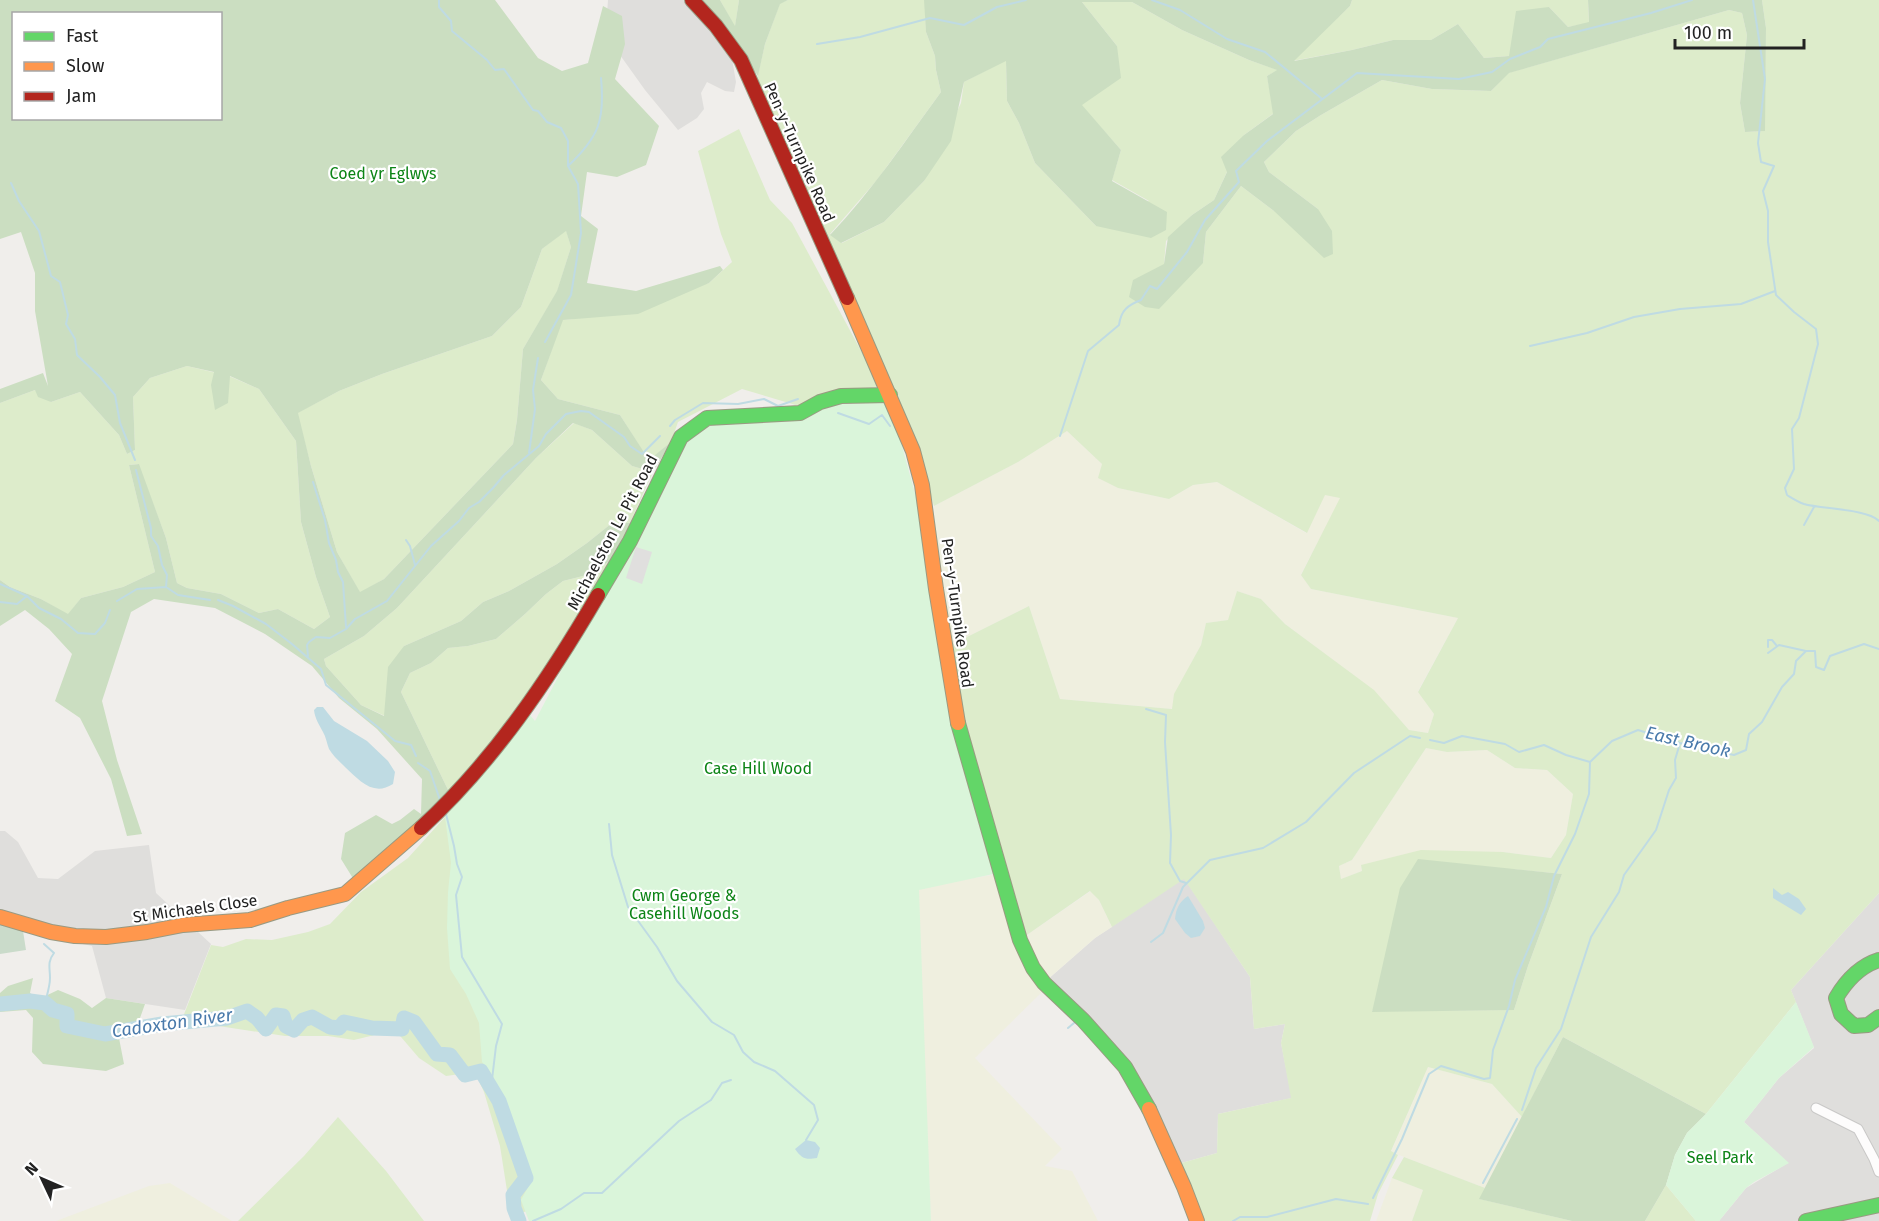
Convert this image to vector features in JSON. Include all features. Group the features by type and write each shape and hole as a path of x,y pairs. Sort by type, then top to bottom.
{"street":[{"name":"Pen-y-Turnpike Road","path":"692,0 716,26 741,60 913,451 922,485 959,727 1020,940 1033,968 1044,982 1083,1020 1125,1067 1148,1107 1197,1221"},
{"name":"Michaelston Le Pit Road","path":"437,814 513,726 567,649 630,541 681,437 707,417 801,413 820,402 841,396 890,395"},
{"name":"St Michaels Close","path":"0,916 51,932 75,936 106,937 183,925 250,920 345,894 437,814"},
{"path":"1879,960 1868,964 1841,987 1836,998 1841,1014 1854,1026 1868,1025 1879,1017"},
{"path":"1816,1108 1858,1129 1879,1172"},
{"path":"1806,1221 1879,1205"}],"shaded area":[{"path":"608,0 688,0 732,59 736,82 734,92 725,91 707,82 701,93 704,109 697,118 678,130 645,90 610,41"},
{"path":"636,547 652,552 642,584 626,578"},
{"path":"0,831 5,831 18,842 38,878 58,879 95,851 149,845 156,893 211,944 185,1010 106,998 92,946 23,931 0,923"},
{"path":"1184,878 1250,977 1254,1029 1285,1024 1281,1043 1292,1098 1218,1114 1217,1153 1178,1164 1141,1079 1047,980 1095,938"},
{"path":"1879,893 1879,1221 1719,1221 1746,1188 1788,1163 1744,1122 1779,1078 1814,1048 1791,990"}],"green space":[{"name":"Coed yr Eglwys","path":"0,0 495,0 538,58 562,71 588,63 603,6 622,16 625,44 615,79 659,126 646,165 617,177 587,172 581,216 598,229 587,283 636,291 720,266 723,270 709,283 638,314 563,320 541,380 558,399 620,415 649,460 671,442 653,472 632,466 592,430 573,423 536,458 397,608 364,636 324,659 326,666 361,705 384,716 388,667 404,646 461,621 483,602 509,591 557,564 612,523 630,523 620,555 587,575 563,581 496,639 448,648 431,663 410,673 401,692 450,794 430,819 354,880 341,859 345,833 376,815 392,824 414,809 421,814 422,779 377,729 339,698 312,666 265,634 215,608 154,599 131,612 102,701 117,760 142,834 127,836 111,779 80,718 55,701 72,654 49,629 25,610 0,626 0,580 68,614 81,598 123,587 155,572 129,465 139,464 166,538 177,583 187,588 221,594 259,613 278,609 314,629 330,617 301,522 296,441 259,389 230,376 228,403 215,410 211,385 214,372 187,366 150,378 133,397 135,450 127,454 119,435 80,392 51,402 38,397 35,390 0,403 0,389 43,373 48,386 35,311 35,273 21,232 0,239","holes":["566,231 571,247 557,291 523,349 513,444 384,579 360,592 337,552 311,466 298,413 339,391 492,336 521,307 542,249"]},
{"path":"697,0 720,0 735,26 739,0 788,0 780,4 765,44 758,76 719,20"},
{"path":"720,0 739,0 735,27"},
{"path":"788,0 924,0 925,2 926,32 935,56 941,92 877,180 830,234 842,243 884,222 924,181 961,103 964,82 1006,60 1007,101 1019,123 1035,163 1096,226 1149,201 1112,180 1121,150 1081,105 1117,46 1082,2 1132,2 1182,30 1249,60 1278,70 1267,76 1274,113 1244,135 1214,200 1192,215 1166,241 1164,264 1203,263 1206,232 1241,186 1274,211 1318,209 1269,172 1264,162 1296,131 1382,80 1432,89 1491,91 1508,73 1729,10 1742,13 1747,35 1740,103 1745,132 1764,131 1766,28 1762,0 1879,0 1879,893 1791,990 1796,1002 1706,1114 1563,1037 1522,1117 1492,1084 1428,1067 1391,1151 1398,1155 1378,1194 1370,1221 1202,1221 1178,1164 1217,1153 1218,1114 1291,1098 1281,1043 1285,1024 1254,1029 1250,977 1184,879 1112,927 1099,900 1090,891 1024,937 966,724 951,645 1029,606 1060,699 1172,709 1174,694 1201,645 1206,623 1228,620 1237,591 1261,599 1285,624 1374,690 1409,730 1428,733 1434,714 1418,692 1458,618 1311,589 1301,575 1340,498 1325,495 1307,533 1217,482 1193,485 1169,499 1118,488 1098,478 1102,464 1067,431 1018,462 934,506 914,442 756,83 765,44 780,3","holes":["1426,748 1447,752 1487,750 1515,768 1547,770 1573,794 1566,835 1551,858 1503,852 1421,850 1361,865 1362,871 1341,879 1339,866 1352,860","1512,869 1562,874 1514,1010 1372,1011"]},
{"path":"924,0 1352,0 1350,6 1294,61 1393,40 1431,40 1458,24 1484,58 1509,56 1516,11 1549,7 1568,27 1589,22 1588,0 1762,0 1766,28 1765,131 1745,132 1740,103 1747,35 1742,13 1729,10 1509,73 1491,91 1432,89 1382,80 1296,131 1264,162 1269,172 1318,209 1332,231 1333,254 1324,258 1274,211 1241,186 1206,232 1203,263 1159,309 1145,307 1129,297 1133,280 1164,264 1168,237 1192,215 1214,200 1227,172 1221,157 1244,135 1273,114 1267,76 1277,70 1182,30 1132,2 1082,2 1117,46 1121,78 1082,105 1121,150 1112,181 1167,212 1166,230 1151,238 1096,226 1035,163 1019,123 1007,101 1006,61 964,82 951,141 924,181 884,222 841,243 830,235 874,183 941,92 935,56 926,32"},
{"path":"1352,0 1588,0 1589,23 1568,27 1549,7 1509,56 1484,58 1458,24 1431,40 1393,40 1292,61 1350,6"},
{"path":"739,129 770,200 792,223 880,386 799,406 742,389 678,422 671,442 649,461 620,415 558,399 541,380 562,320 574,319 709,283 732,262 721,234 698,151"},
{"path":"566,230 571,247 557,292 523,349 513,444 384,579 360,593 337,552 297,413 339,391 382,374 492,336 521,307 542,249"},
{"path":"187,366 229,376 259,389 296,441 301,522 330,617 314,629 278,609 259,613 221,594 187,588 177,583 166,538 138,464 129,465 155,572 123,587 81,598 68,615 41,599 10,587 0,580 0,403 35,390 51,402 80,392 119,435 127,454 135,450 133,397 150,378"},
{"name":"Cwm George & Casehill Woods","path":"883,400 893,413 919,508 932,603 998,873 919,890 931,1221 529,1221 521,1200 532,1180 491,1073 482,1062 479,1023 466,994 450,969 447,928 451,863 445,817 530,715 535,721 681,441 708,419 820,404"},
{"path":"574,423 592,430 632,466 653,472 630,523 612,523 557,564 509,591 483,602 461,621 404,646 385,716 361,705 326,666 324,659 364,636 397,608 536,458"},
{"path":"1067,431 1102,464 1099,478 1118,488 1169,499 1193,485 1217,482 1306,533 1325,494 1341,498 1301,574 1311,589 1458,618 1418,691 1434,714 1428,733 1409,730 1373,690 1285,624 1261,599 1237,591 1229,620 1206,623 1201,645 1175,694 1173,709 1060,699 1029,606 951,645 937,549 934,506 1018,462"},
{"path":"620,555 506,726 450,794 401,692 410,673 431,663 448,648 496,639 563,581 587,575"},
{"path":"530,715 560,1201 511,1216 500,1146 484,1092 475,1072 446,1076 419,1058 395,1030 354,1040 328,1036 285,1036 181,1022 211,945 223,947 246,939 272,940 308,932 330,924 361,892 408,858"},
{"path":"1426,748 1447,752 1487,750 1515,768 1547,770 1573,794 1566,835 1551,858 1503,852 1361,866 1362,871 1341,879 1339,866 1352,860"},
{"path":"1418,859 1562,874 1514,1010 1372,1012 1400,888"},
{"path":"998,874 1013,937 1042,992 975,1058 1062,1149 1045,1166 1072,1171 1098,1221 931,1221 917,888"},
{"path":"1091,891 1099,900 1112,927 1095,938 1047,980 1031,958 1024,937"},
{"path":"0,923 23,931 26,950 0,954"},
{"path":"33,978 30,993 39,999 58,990 80,999 92,1008 106,998 145,1004 140,1018 119,1038 124,1064 106,1071 43,1064 32,1052 33,1018 26,1010 0,1012 0,993 8,986"},
{"name":"Seel Park","path":"1796,1002 1814,1047 1779,1078 1744,1122 1789,1163 1746,1188 1719,1221 1696,1221 1666,1185 1675,1155 1687,1133 1706,1114"},
{"path":"1563,1037 1706,1114 1687,1133 1675,1155 1666,1185 1645,1221 1572,1221 1479,1199"},
{"path":"1428,1067 1492,1084 1522,1117 1485,1188 1391,1152"},
{"path":"338,1117 386,1171 424,1221 238,1221 304,1156"},
{"path":"1404,1157 1485,1188 1480,1199 1572,1221 1412,1221 1423,1190 1392,1178"},
{"path":"1392,1178 1423,1190 1412,1221 1376,1221"},
{"path":"170,1183 232,1221 56,1221 149,1186"},
{"path":"1666,1185 1696,1221 1645,1221"}],"water":[{"path":"317,707 323,707 334,721 367,741 388,761 395,772 393,784 386,788 373,788 356,777 332,754 316,719 314,710"},
{"path":"1773,888 1782,895 1788,892 1799,899 1806,909 1801,915 1773,898"},
{"path":"1188,896 1205,928 1200,936 1191,938 1175,919 1178,906"},
{"path":"806,1140 815,1142 820,1148 817,1158 804,1158 795,1149"}],"waterway":[{"path":"439,0 439,7 451,21 452,31 487,60 495,70 504,69 533,110 538,111 547,122 561,128 568,141 568,166 578,184 581,233 571,295 545,342"},
{"path":"817,44 860,37 930,18 964,25 997,7 1026,0"},
{"path":"1152,0 1180,10 1227,39 1265,52 1321,98"},
{"path":"1060,436 1088,351 1119,325 1123,312 1141,300 1150,286 1157,289 1187,252 1205,220 1239,182 1236,171 1267,141 1357,73 1459,79 1492,72 1510,59 1540,47 1548,39 1651,13 1692,0"},
{"path":"1753,0 1765,79 1758,143 1761,162 1774,166 1763,191 1768,211 1768,242 1776,295 1816,329 1818,344 1799,418 1792,429 1794,469 1785,488 1787,495 1804,504 1865,514 1879,521"},
{"path":"568,166 587,146 598,127 602,105 601,78"},
{"path":"11,183 19,201 39,231 51,276 60,282 68,315 66,324 75,339 77,355 115,395 120,423 135,460"},
{"path":"1530,346 1587,333 1634,317 1680,309 1741,304 1775,291"},
{"path":"529,453 535,409 533,390 538,358"},
{"path":"670,426 675,420 703,403 738,404 764,399 778,406 798,399"},
{"path":"308,656 307,645 316,637 330,638 346,629 355,619 387,601 431,546 459,521 469,508 479,502 504,475 539,446 546,434 566,414 589,412 624,437 630,446 642,454 660,436"},
{"path":"838,413 869,424 882,415 890,426"},
{"path":"136,470 151,536 158,546 162,565 167,575 166,587"},
{"path":"313,482 325,520 329,543 343,582 346,627"},
{"path":"1804,525 1814,507"},
{"path":"406,540 415,565"},
{"path":"0,584 27,596 39,608 61,619 78,633 95,634 105,623 110,610"},
{"path":"117,601 137,589 166,587 178,595 210,600"},
{"path":"0,602 17,604 27,596"},
{"path":"218,600 266,624 292,644 321,669 326,685 395,741 411,745 416,756"},
{"path":"1768,647 1768,640 1772,640 1777,646"},
{"name":"East Brook","path":"1430,740 1444,743 1462,736 1505,744 1519,752 1544,745 1590,762 1612,741 1638,730 1680,743 1734,755 1746,750 1749,734 1762,722 1782,687 1794,674 1796,661 1806,651 1815,651 1816,667 1824,670 1830,656 1864,644 1879,649"},
{"path":"1768,653 1779,645 1806,651"},
{"path":"1146,709 1166,715 1170,863 1180,881 1186,883"},
{"path":"1151,942 1163,933 1183,887 1210,860 1263,848 1306,822 1354,773 1410,736 1420,738"},
{"path":"1522,1110 1536,1068 1561,1029 1591,937 1619,892 1624,875 1656,830 1669,790 1676,778 1675,760 1680,743"},
{"path":"1373,1198 1402,1139 1429,1074 1441,1066 1484,1079 1490,1078 1493,1050 1509,1006 1515,980 1546,907 1554,876 1575,834 1589,794 1590,762"},
{"path":"418,763 430,771 441,803"},
{"path":"446,814 462,877 456,895 462,957 502,1024 496,1046 491,1088"},
{"path":"609,824 612,855 628,907 657,947 677,981 712,1022 734,1035 743,1052 754,1062 775,1071 814,1105 818,1120 806,1140"},
{"path":"44,944 54,953 50,962 50,981 45,1003"},
{"name":"Cadoxton River","path":"0,1004 30,1001 45,1003 53,1010 67,1014 67,1026 105,1034 162,1024 227,1018 247,1011 266,1029 276,1015 283,1016 286,1026 294,1030 303,1020 312,1017 330,1027 339,1028 344,1022 372,1028 402,1029 404,1018 414,1022 437,1054 450,1055 465,1075 481,1071 499,1101 526,1178 513,1195 514,1208 519,1221"},
{"path":"1068,1028 1074,1023"},
{"path":"533,1221 561,1209 584,1193 602,1193 679,1121 711,1100 722,1083 731,1080"},
{"path":"1483,1183 1517,1119"},
{"path":"1233,1221 1240,1217 1267,1217 1336,1199 1368,1204"}],"traffic: fast":[{"path":"598,595 630,541 681,437 707,418 800,413 820,402 841,396 890,395"},
{"path":"958,723 1020,940 1033,968 1044,983 1083,1020 1125,1067 1149,1109"},
{"path":"1879,960 1854,975 1836,998 1841,1014 1854,1026 1868,1025 1879,1017"},
{"path":"1806,1221 1879,1205"}],"traffic: slow":[{"path":"847,298 913,451 922,485 958,723"},
{"path":"0,917 51,932 75,936 106,937 183,925 250,920 345,894 421,828"},
{"path":"1149,1109 1197,1221"}],"traffic: jam":[{"path":"692,0 716,26 741,60 847,298"},
{"path":"421,828 472,776 496,747 560,658 598,595"}],"park label":[{"name":"Case Hill Wood","path":"758,768"}]}
